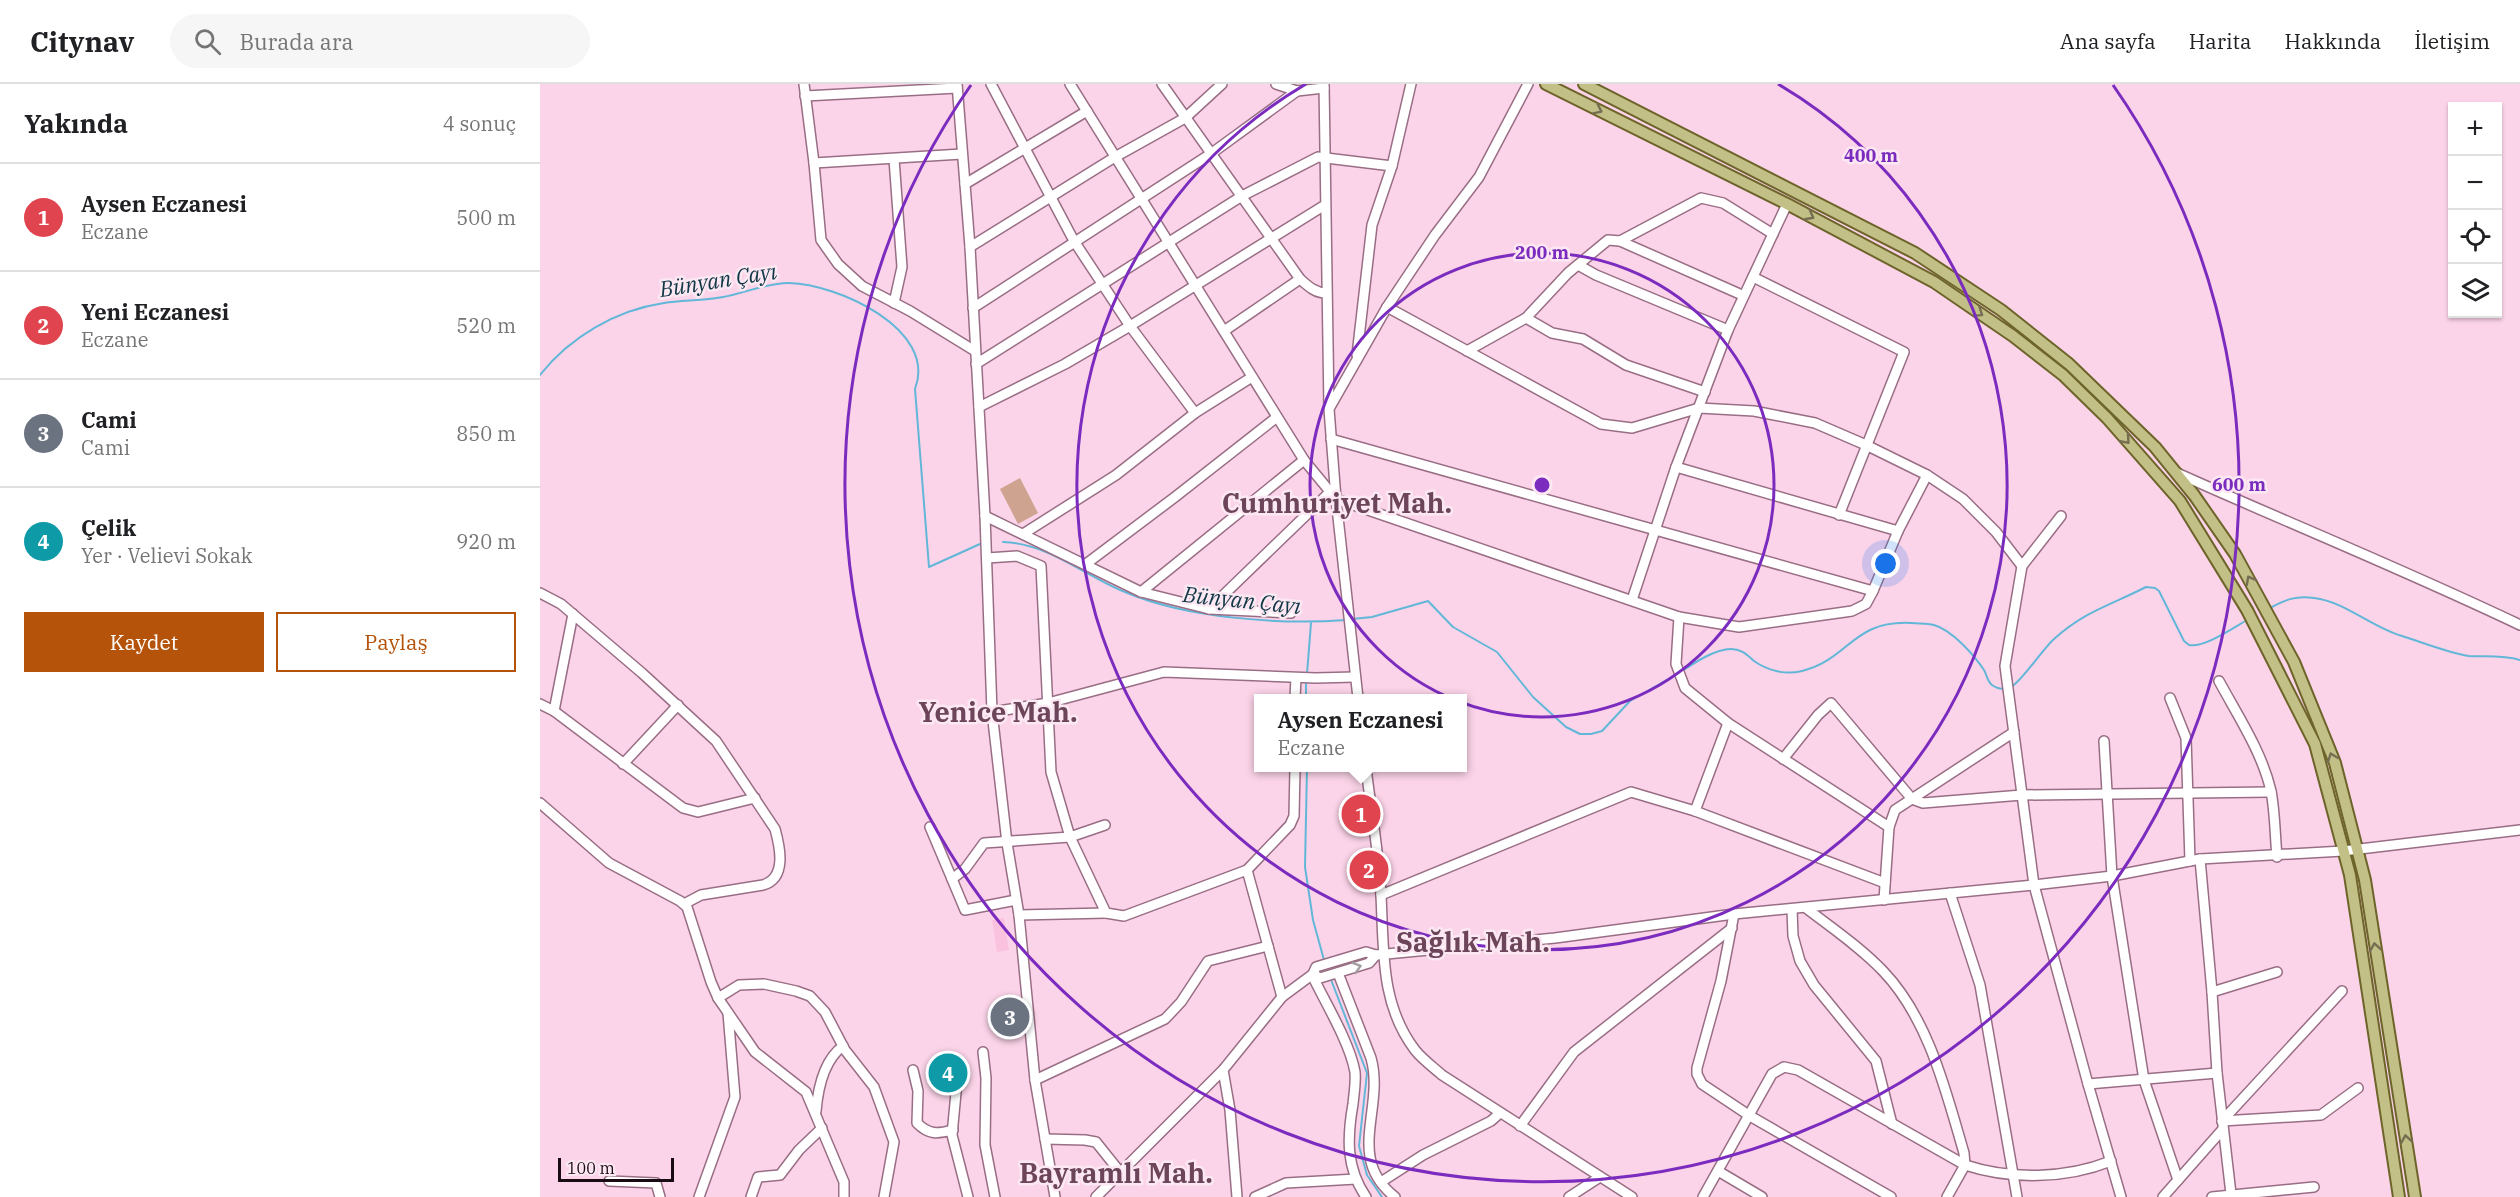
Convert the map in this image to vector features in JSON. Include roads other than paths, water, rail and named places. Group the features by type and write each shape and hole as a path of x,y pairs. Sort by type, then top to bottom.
{"main road":[{"path":"1545,84 1787,204 1934,282 2013,336 2063,375 2107,418 2180,501 2247,610 2315,744 2350,875 2399,1197"},
{"path":"1584,84 1915,253 2001,310 2069,363 2155,447 2176,473 2235,554 2294,662 2335,763 2359,848 2415,1197"}],"street":[{"path":"804,84 821,240 848,274 862,286 975,351"},
{"path":"991,84 1074,241 1102,286 1195,414"},
{"path":"1070,84 1304,460 1333,495 1679,617 1739,627 1852,611 1866,604 1874,591 1898,531 1927,476"},
{"path":"1162,84 1300,279 1310,288 1320,293 1326,292"},
{"path":"970,247 1115,157 1185,118 1222,84"},
{"path":"1276,84 1297,90 1324,86 1326,292 1333,495 1357,694"},
{"path":"1356,360 1372,225 1392,166 1411,84"},
{"path":"1329,409 1387,307 1435,235 1479,177 1528,84"},
{"path":"805,96 957,86 970,247 986,534 992,712 1007,843 1019,915 1035,1080 1055,1197"},
{"path":"973,308 1212,153 1297,90"},
{"path":"965,184 1087,111"},
{"path":"814,163 962,154"},
{"path":"976,364 1242,196 1318,157 1392,166"},
{"path":"894,159 902,267 894,303"},
{"path":"1620,241 1701,198 1724,203 1773,234"},
{"path":"1632,600 1676,467 1728,330 1742,295 1753,277 1787,204"},
{"path":"978,407 1065,364 1325,205"},
{"path":"1467,351 1526,318 1578,265 1608,240 1620,241 1742,295"},
{"path":"1578,265 1596,275 1728,330"},
{"path":"1753,277 1904,352 1839,515"},
{"path":"1224,331 1300,279"},
{"path":"1387,307 1600,424 1632,428 1699,408 1754,411 1815,423 1866,445 1927,476 1963,499 1996,532 2022,566"},
{"path":"1526,318 1552,333 1583,339 1626,365 1705,392"},
{"path":"1023,534 1116,475 1195,414 1252,376"},
{"path":"1086,564 1277,417"},
{"path":"1331,439 1654,532 1874,591"},
{"path":"1141,592 1304,460"},
{"path":"1676,467 1898,531"},
{"path":"2176,473 2303,530 2398,568 2520,625"},
{"path":"1209,609 1333,495"},
{"path":"985,516 1141,592 1209,609 1291,613"},
{"path":"2061,516 2022,566 2005,666 2034,885 2121,1197"},
{"path":"987,556 1017,556 1041,566 1051,772 1070,837 1106,913"},
{"path":"540,592 555,599 573,614 716,741 775,829 780,867 776,876 767,884 701,895 684,904"},
{"path":"554,711 573,614"},
{"path":"1679,617 1676,664 1685,688 1728,723 1889,827"},
{"path":"992,712 1048,703 1164,672 1298,678 1355,677"},
{"path":"1296,694 1298,678"},
{"path":"2219,681 2257,750 2271,792 2277,856"},
{"path":"2170,698 2186,738 2187,793 2212,992 2217,1073 2231,1194"},
{"path":"1783,759 1818,715 1832,703 1912,799 1923,803 2022,795 2271,792"},
{"path":"540,704 554,711 680,807 692,811 755,798"},
{"path":"623,764 678,705"},
{"path":"1695,811 1728,723"},
{"path":"1884,900 1889,827 1895,810 2014,732"},
{"path":"2104,741 2112,876 2144,1080 2178,1180"},
{"path":"1019,915 1106,913 1124,916 1247,870 1290,825 1294,816 1294,772"},
{"path":"1366,772 1381,895 1379,955 1391,1004 1402,1030 1416,1052 1442,1075 1632,1197"},
{"path":"1381,895 1631,792 1695,811 1885,883"},
{"path":"540,803 609,863 684,904 690,914 708,976 718,998 755,1052 806,1092 844,1182 844,1197"},
{"path":"952,879 964,869 984,843 1070,837 1105,825"},
{"path":"930,827 965,910 1016,900"},
{"path":"1096,1197 1223,1070 1282,997 1331,962 1366,952 1379,955 1555,938 1734,915 2112,876 2195,860 2343,852 2359,848 2520,830"},
{"path":"1247,870 1282,997"},
{"path":"1950,893 1980,985 2018,1197"},
{"path":"1806,908 1884,972 1904,999 1938,1064 1964,1153 1965,1165 1947,1197"},
{"path":"1792,909 1793,936 1800,961 1814,985 1876,1061 1892,1124"},
{"path":"1734,915 1697,1074 1702,1084 1750,1116 1892,1197"},
{"path":"1520,1126 1574,1052 1732,928"},
{"path":"1035,1080 1165,1019 1181,1002 1208,961 1268,946"},
{"path":"1315,973 1336,973 1369,963 1379,955"},
{"path":"2212,992 2277,972"},
{"path":"1315,973 1353,1064 1356,1084 1348,1143 1350,1161 1356,1179 1366,1197"},
{"path":"1336,973 1373,1065 1375,1088 1368,1151 1371,1164 1381,1182 1395,1197"},
{"path":"718,998 733,987 748,983 764,984 810,996 825,1012 843,1046 874,1087 894,1142 884,1197"},
{"path":"2163,1197 2223,1125 2342,991"},
{"path":"699,1197 735,1097 728,1010"},
{"path":"816,1113 822,1077 832,1056 843,1046"},
{"path":"983,1052 986,1078 985,1145 995,1197"},
{"path":"1703,1197 1772,1074 1784,1067 1791,1068 1965,1165 1991,1173 2015,1176 2087,1170 2111,1161"},
{"path":"914,1070 918,1091 917,1123 932,1134 952,1130"},
{"path":"1223,1070 1230,1110 1235,1196"},
{"path":"2088,1084 2217,1073"},
{"path":"957,1082 952,1130 968,1197"},
{"path":"2223,1125 2321,1115 2358,1088"},
{"path":"1381,1182 1424,1155 1491,1121 1500,1113"},
{"path":"751,1197 758,1177 780,1175 799,1150 822,1128"},
{"path":"1045,1139 1096,1142 1120,1172"},
{"path":"1718,1171 1762,1197"},
{"path":"1569,1197 1600,1177"},
{"path":"1255,1197 1286,1182 1356,1179"},
{"path":"609,1181 656,1183 660,1197"},
{"path":"2212,1197 2273,1193 2314,1187"}],"waterway":[{"name":"Bünyan Çayı","path":"540,375 565,349 595,327 646,307 723,297 780,283 809,285 856,301 879,314 898,329 912,347 918,367 915,389 929,567 980,544"},
{"name":"Bünyan Çayı","path":"1003,542 1020,544 1051,554 1125,592 1176,608 1234,618 1292,621 1346,620"},
{"path":"2011,687 2021,679 2049,644 2065,629 2088,615 2146,587 2159,591 2184,641 2189,645 2210,641 2247,620"},
{"path":"2270,608 2296,598 2326,600 2391,632 2445,650 2469,656 2520,660"},
{"path":"1352,619 1372,617 1428,601 1453,627 1497,652 1533,697 1566,727 1580,734 1602,731 1630,701 1677,674"},
{"path":"1307,674 1311,623"},
{"path":"1682,671 1712,654 1731,649 1741,651 1771,670 1790,673 1802,671 1831,658 1863,634 1876,628 1891,624 1911,623 1934,625 1948,632 1969,650 1984,670 1990,683 1997,688 2005,689"},
{"path":"1306,679 1306,694"},
{"path":"1307,772 1305,867 1313,920 1324,960"},
{"path":"1330,977 1367,1073 1359,1146 1367,1175 1382,1197"}],"place":[{"name":"Aysen Eczanesi","path":"1361,814"},
{"name":"Yeni Eczanesi","path":"1369,870"},
{"name":"Cami","path":"1010,1017"},
{"name":"Çelik","path":"948,1073"}],"district":[{"name":"Cumhuriyet Mah.","path":"1337,504"},
{"name":"Yenice Mah.","path":"998,713"},
{"name":"Sağlık Mah.","path":"1473,943"},
{"name":"Bayramlı Mah.","path":"1116,1174"}]}
